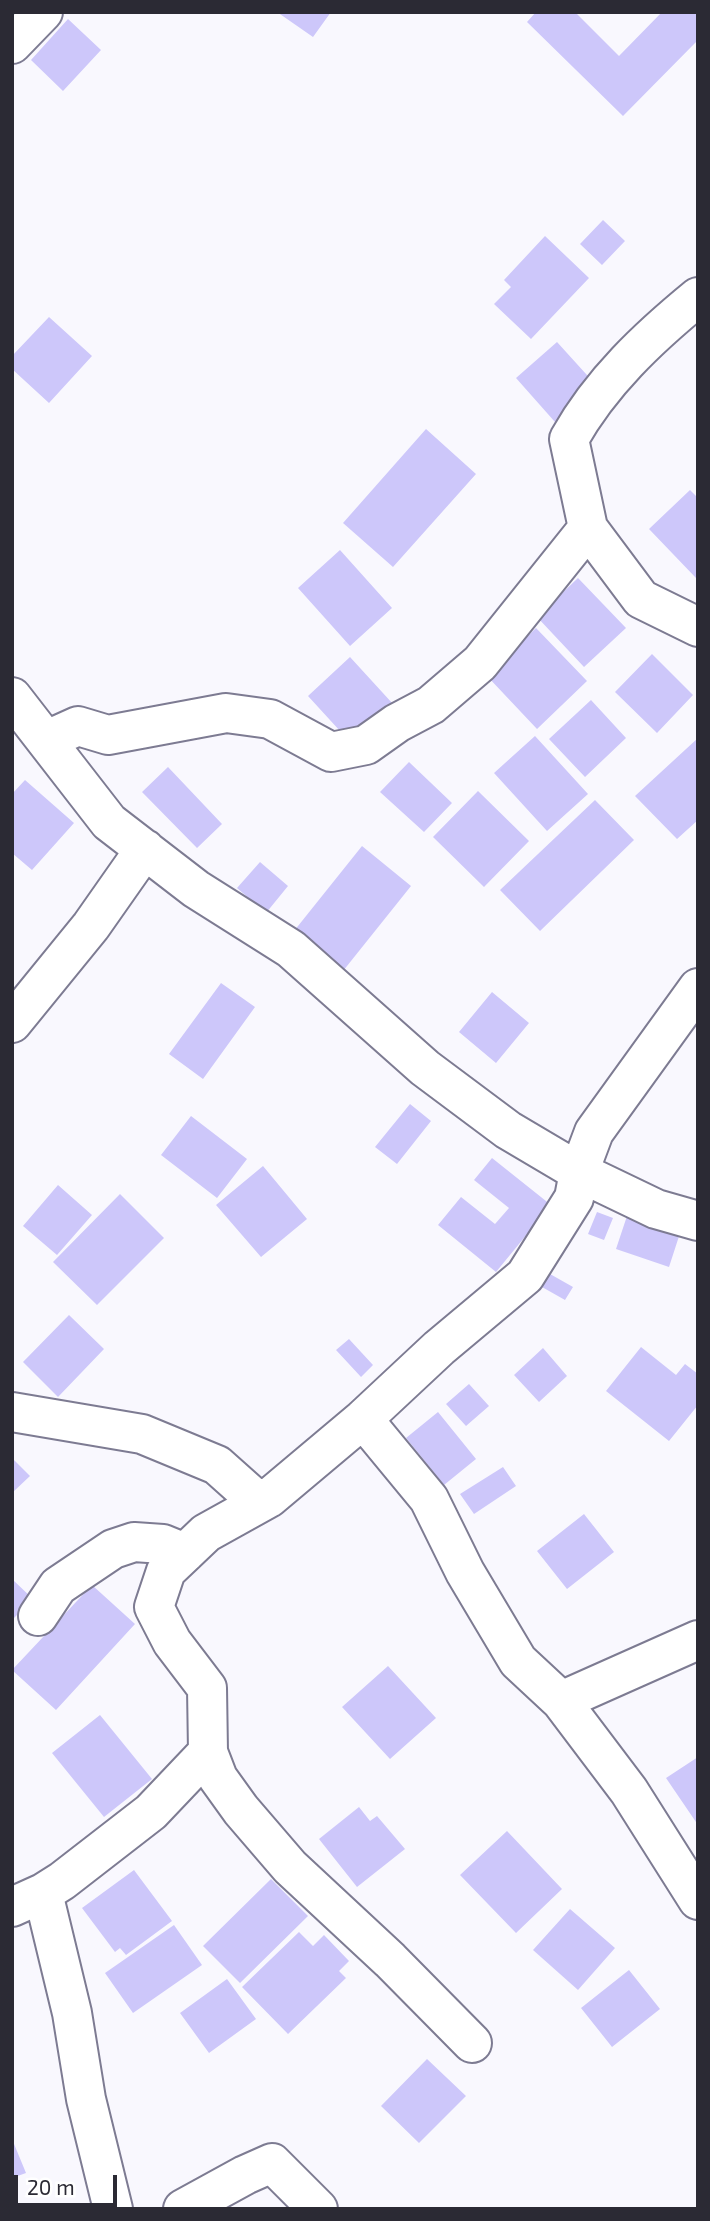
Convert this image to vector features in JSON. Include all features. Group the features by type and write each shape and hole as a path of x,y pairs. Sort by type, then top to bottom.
{"street":[{"path":"12,44 43,12"},
{"path":"698,297 651,336 587,407 569,439 588,528 641,599 698,627"},
{"path":"47,740 78,726 108,734 226,713 270,719 331,752 366,745 397,723 431,705 480,663 588,528"},
{"path":"12,696 109,822 196,889 291,948 425,1068 508,1130 579,1172 656,1209 698,1221"},
{"path":"12,1023 91,926 145,849"},
{"path":"471,2043 390,1960 290,1867 241,1810 218,1777 208,1752 208,1688 172,1642 154,1607 166,1571 206,1533 269,1498 525,1276 574,1198 579,1172 594,1132 698,988"},
{"path":"12,1412 142,1434 217,1465 254,1498 269,1498"},
{"path":"363,1419 429,1499 465,1572 518,1661 561,1701 629,1791 698,1900"},
{"path":"38,1616 58,1586 113,1549 134,1542 163,1544 185,1553"},
{"path":"561,1701 698,1640"},
{"path":"113,2209 86,2099 72,2012 28,1900 151,1812 208,1752"},
{"path":"183,2209 271,2163 318,2209"}],"building":[{"path":"277,12 331,12 313,37"},
{"path":"536,12 575,12 619,56 662,12 698,12 698,40 623,116 527,22"},
{"path":"68,19 101,50 63,91 31,60"},
{"path":"603,220 625,241 602,265 580,244"},
{"path":"545,236 589,278 531,339 494,304 511,287 504,280"},
{"path":"49,317 92,356 49,403 12,369 12,356"},
{"path":"557,342 596,385 555,422 516,378"},
{"path":"426,429 476,474 393,567 343,523"},
{"path":"690,490 698,498 696,578 649,529"},
{"path":"340,550 392,608 350,646 298,588"},
{"path":"578,578 626,628 584,667 537,617"},
{"path":"536,628 587,681 537,729 487,676"},
{"path":"652,654 693,695 657,733 615,692"},
{"path":"350,657 393,704 351,743 308,696"},
{"path":"591,700 626,738 585,777 549,739"},
{"path":"535,736 588,794 547,831 494,773"},
{"path":"698,738 698,820 677,839 635,796"},
{"path":"409,762 452,803 424,832 380,792"},
{"path":"168,767 222,824 197,848 142,792"},
{"path":"25,780 74,823 32,870 12,853 12,794"},
{"path":"478,791 529,841 484,887 433,837"},
{"path":"595,800 634,840 540,931 500,890"},
{"path":"362,846 411,886 343,971 294,931"},
{"path":"260,862 288,886 266,913 237,888"},
{"path":"221,983 255,1007 203,1079 169,1054"},
{"path":"492,992 529,1023 496,1063 459,1032"},
{"path":"410,1104 431,1121 397,1164 375,1147"},
{"path":"191,1116 247,1159 217,1198 161,1155"},
{"path":"492,1158 551,1205 496,1272 438,1225 461,1197 495,1224 509,1208 474,1180"},
{"path":"263,1166 307,1219 261,1257 216,1205"},
{"path":"58,1185 92,1215 57,1255 23,1226"},
{"path":"120,1194 164,1238 97,1305 53,1262"},
{"path":"629,1210 682,1227 669,1267 616,1249"},
{"path":"597,1212 613,1218 604,1240 588,1234"},
{"path":"550,1274 573,1287 565,1300 542,1287"},
{"path":"69,1315 104,1349 58,1397 23,1362"},
{"path":"349,1339 373,1365 361,1377 336,1350"},
{"path":"641,1347 676,1375 685,1364 698,1374 698,1405 669,1441 606,1391"},
{"path":"543,1348 567,1376 539,1402 514,1375"},
{"path":"469,1384 489,1406 466,1426 446,1404"},
{"path":"438,1412 476,1459 444,1485 406,1438"},
{"path":"12,1458 30,1476 12,1493"},
{"path":"503,1467 516,1486 474,1514 460,1494"},
{"path":"584,1514 614,1552 567,1589 537,1551"},
{"path":"12,1579 33,1599 12,1620"},
{"path":"92,1585 135,1624 56,1710 12,1670"},
{"path":"388,1666 436,1718 390,1759 342,1707"},
{"path":"100,1715 152,1779 104,1817 52,1753"},
{"path":"698,1757 698,1825 666,1778"},
{"path":"359,1807 370,1821 377,1816 405,1849 357,1887 319,1839"},
{"path":"507,1831 562,1889 516,1933 460,1875"},
{"path":"134,1870 172,1921 126,1955 120,1948 115,1952 82,1908"},
{"path":"271,1879 308,1916 240,1983 203,1946"},
{"path":"570,1909 615,1948 578,1990 533,1950"},
{"path":"174,1925 202,1965 133,2013 105,1973"},
{"path":"299,1932 313,1946 324,1935 349,1961 339,1971 346,1978 288,2034 242,1987"},
{"path":"629,1970 660,2009 612,2047 581,2008"},
{"path":"227,1979 256,2019 209,2053 180,2013"},
{"path":"427,2059 466,2096 419,2143 381,2106"},
{"path":"12,2139 26,2173 12,2178"}]}
